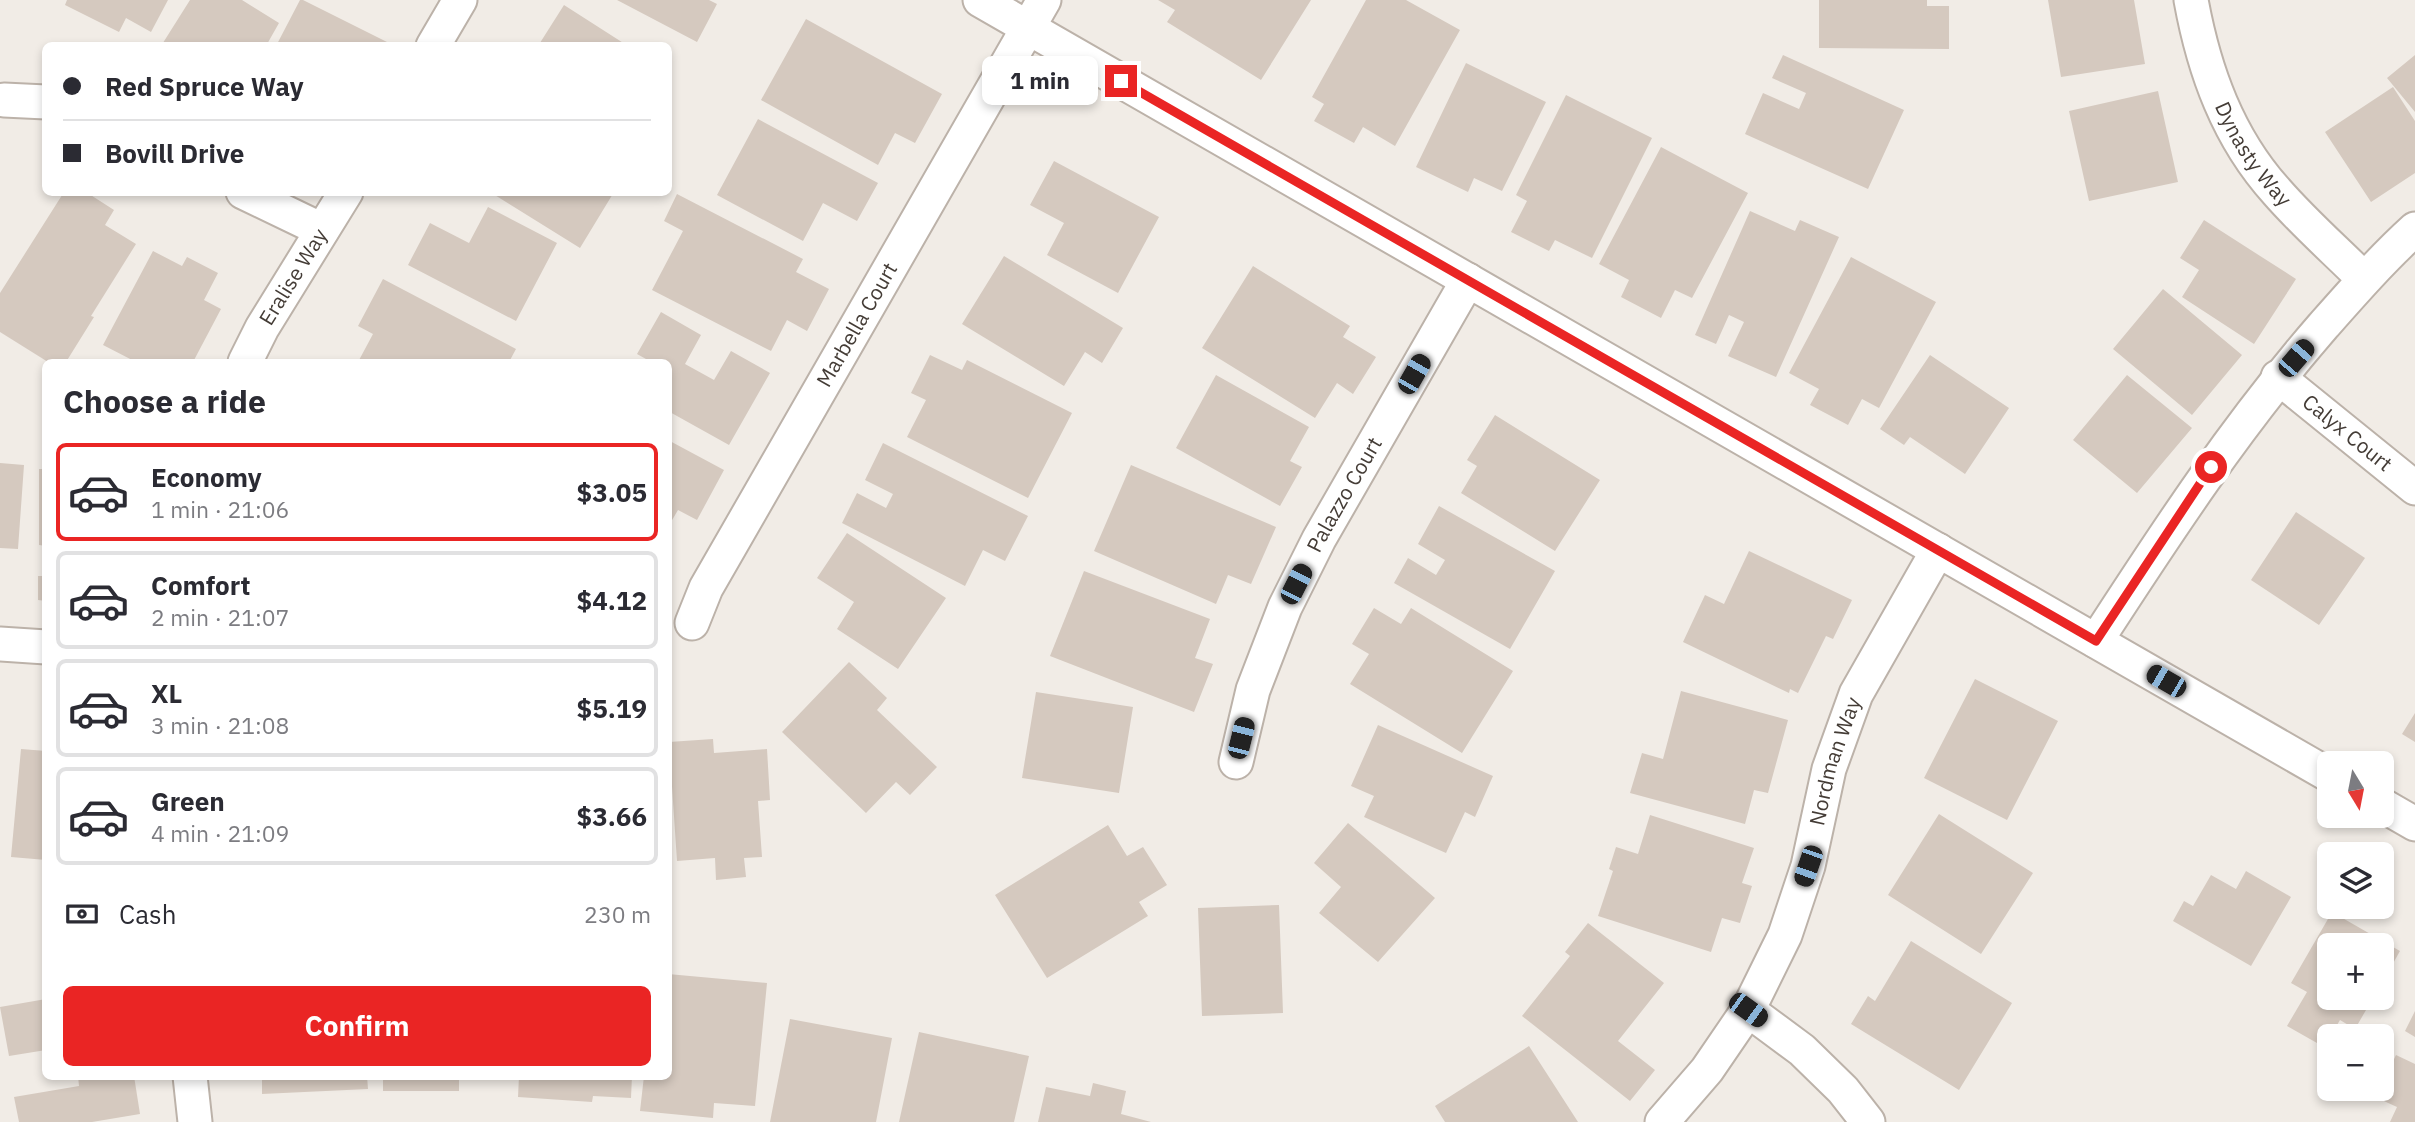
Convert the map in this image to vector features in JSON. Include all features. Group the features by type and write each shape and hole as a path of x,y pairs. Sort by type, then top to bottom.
{"street":[{"path":"435,42 460,0"},
{"path":"980,0 1036,14 1468,280 2317,768"},
{"name":"Dynasty Way","path":"2192,0 2207,72 2227,118 2253,162 2276,192 2364,279"},
{"name":"Marbella Court","path":"692,623 706,588 1036,14"},
{"path":"4,100 42,102"},
{"path":"251,196 322,230"},
{"name":"Eralise Way","path":"247,359 262,328 343,196"},
{"path":"2096,641 2185,504 2278,377 2364,279 2415,229"},
{"name":"Palazzo Court","path":"1236,762 1253,690 1284,607 1319,539 1468,280"},
{"name":"Calyx Court","path":"2278,377 2415,488"},
{"name":"Nordman Way","path":"1662,1122 1707,1070 1748,1010 1785,935 1808,866 1829,768 1856,694 1938,550"},
{"path":"0,644 42,647"},
{"path":"2394,812 2415,824"},
{"path":"1748,1010 1802,1050 1843,1090 1868,1122"},
{"path":"190,1080 195,1122"}],"building":[{"path":"67,0 168,0 151,32 126,18 119,32 65,5"},
{"path":"190,0 242,0 279,23 268,42 164,42"},
{"path":"300,0 303,0 387,42 278,42"},
{"path":"617,0 709,0 717,4 697,42"},
{"path":"1158,0 1311,0 1261,80 1167,22 1175,10"},
{"path":"1366,0 1406,0 1460,30 1395,146 1363,127 1354,143 1314,121 1324,104 1312,97"},
{"path":"1819,0 1927,0 1927,6 1949,6 1949,49 1819,48"},
{"path":"2048,0 2134,0 2145,64 2061,77"},
{"path":"564,5 622,42 541,42"},
{"path":"806,19 942,94 915,143 895,133 878,165 761,100"},
{"path":"1783,55 1904,110 1868,189 1745,134 1763,93 1799,109 1806,93 1772,78"},
{"path":"2415,55 2415,112 2387,78"},
{"path":"1466,63 1546,102 1502,191 1474,178 1468,192 1416,167"},
{"path":"2393,87 2415,121 2415,173 2371,202 2325,132"},
{"path":"2158,91 2178,182 2089,201 2069,111"},
{"path":"1566,95 1652,138 1592,258 1555,240 1549,251 1511,232 1527,201 1516,195"},
{"path":"758,119 878,183 857,221 823,203 803,241 717,195"},
{"path":"1661,147 1748,193 1692,298 1675,290 1661,318 1621,297 1629,280 1599,264"},
{"path":"1054,161 1159,217 1118,293 1047,255 1064,223 1030,205"},
{"path":"677,194 803,259 796,272 829,289 807,331 787,320 771,351 652,290 683,231 664,221"},
{"path":"61,196 92,196 114,210 105,225 136,244 68,359 43,359 0,332 0,293"},
{"path":"496,196 612,196 580,248"},
{"path":"488,207 557,243 516,321 408,265 430,223 469,243"},
{"path":"1750,211 1795,231 1800,220 1839,237 1776,377 1728,356 1744,322 1729,315 1716,344 1695,335"},
{"path":"2204,220 2296,279 2254,344 2182,297 2199,270 2180,258"},
{"path":"153,251 182,266 187,257 218,273 204,300 221,309 195,359 130,359 103,345"},
{"path":"1004,256 1123,328 1102,363 1085,352 1064,386 962,324"},
{"path":"1851,257 1936,302 1879,408 1862,399 1848,425 1810,405 1819,389 1789,373"},
{"path":"1253,266 1350,326 1343,337 1376,357 1353,394 1337,383 1315,418 1202,348"},
{"path":"383,279 516,349 511,359 360,359 373,334 358,326"},
{"path":"2163,289 2242,355 2192,415 2113,349"},
{"path":"661,312 701,335 685,364 714,380 731,351 770,373 729,445 672,413 672,359 646,359 637,354"},
{"path":"930,355 962,370 967,360 1072,413 1028,498 907,437 926,400 911,393"},
{"path":"1930,355 2009,408 1965,474 1910,437 1904,445 1880,429"},
{"path":"1216,375 1309,427 1290,461 1302,467 1280,506 1176,448"},
{"path":"2127,375 2192,428 2137,493 2073,440"},
{"path":"1495,415 1600,480 1555,551 1461,493 1477,466 1467,460"},
{"path":"672,442 724,470 697,520 678,510 672,520"},
{"path":"883,443 1028,516 1005,561 983,550 965,586 842,523 857,493 886,508 893,494 865,480"},
{"path":"0,463 24,465 18,549 0,548"},
{"path":"1131,465 1276,527 1251,584 1228,575 1216,604 1094,551"},
{"path":"39,469 42,469 42,545 39,545"},
{"path":"1439,506 1555,571 1510,649 1394,583 1408,558 1436,575 1445,560 1418,544"},
{"path":"2296,512 2365,558 2319,625 2251,580"},
{"path":"847,533 946,598 898,669 837,629 854,602 817,578"},
{"path":"1749,551 1852,600 1833,639 1826,636 1798,693 1790,689 1789,693 1683,642 1705,595 1724,604"},
{"path":"1084,571 1210,619 1195,658 1213,664 1194,712 1050,656"},
{"path":"38,576 42,576 42,600 38,600"},
{"path":"1374,608 1401,624 1411,608 1513,671 1462,753 1350,684 1369,654 1352,644"},
{"path":"849,662 887,698 877,710 937,767 910,795 896,782 866,813 782,732"},
{"path":"1975,679 2058,721 2007,820 1924,778"},
{"path":"1681,691 1788,720 1768,793 1754,790 1745,824 1630,793 1642,753 1663,759"},
{"path":"1036,692 1133,707 1119,793 1022,778"},
{"path":"2415,713 2415,742 2402,734"},
{"path":"1378,725 1493,776 1475,817 1465,812 1446,853 1364,817 1374,796 1351,786"},
{"path":"713,739 714,753 767,749 770,800 758,801 762,857 744,858 746,877 716,880 715,858 677,861 672,742"},
{"path":"21,749 42,751 42,860 11,857"},
{"path":"1939,814 2033,873 1981,954 1888,895"},
{"path":"1650,815 1754,848 1742,883 1752,886 1740,923 1722,918 1711,952 1598,916 1613,871 1609,869 1616,847 1638,854"},
{"path":"1348,823 1435,898 1378,962 1319,913 1341,887 1314,863"},
{"path":"1108,825 1127,856 1143,847 1167,885 1139,902 1148,916 1047,978 995,895"},
{"path":"2246,871 2291,897 2251,966 2173,921 2184,901 2193,906 2211,875 2236,889"},
{"path":"1279,905 1283,1013 1202,1016 1198,908"},
{"path":"2328,919 2344,919 2369,933 2320,933"},
{"path":"1588,923 1664,983 1618,1041 1655,1070 1630,1101 1522,1016 1570,956 1565,952"},
{"path":"2317,938 2317,1010 2366,1010 2358,1024 2347,1024 2340,1020 2338,1024 2317,1024 2317,1043 2287,1026 2307,992 2291,983"},
{"path":"1911,941 2012,1003 1959,1090 1851,1024 1868,996 1875,1001"},
{"path":"2394,948 2400,951 2394,962"},
{"path":"672,974 767,983 755,1106 714,1103 713,1118 640,1111 644,1080 672,1080"},
{"path":"42,1000 42,1051 9,1056 0,1007"},
{"path":"2415,1011 2415,1037 2405,1031"},
{"path":"790,1019 892,1038 876,1122 770,1122"},
{"path":"919,1032 1029,1056 1014,1122 899,1122"},
{"path":"1529,1046 1578,1122 1445,1122 1435,1106"},
{"path":"2396,1055 2415,1064 2415,1122 2390,1122 2397,1107 2384,1101 2394,1101"},
{"path":"78,1080 135,1080 140,1114 92,1122 19,1122 14,1097 79,1086"},
{"path":"262,1080 367,1080 368,1089 262,1094"},
{"path":"383,1080 459,1080 459,1091 383,1091"},
{"path":"519,1080 632,1080 631,1098 593,1096 592,1102 518,1097"},
{"path":"1093,1083 1126,1091 1121,1114 1151,1122 1038,1122 1046,1087 1090,1096"}],"route":[{"path":"1121,81 2096,641 2211,467"}]}
